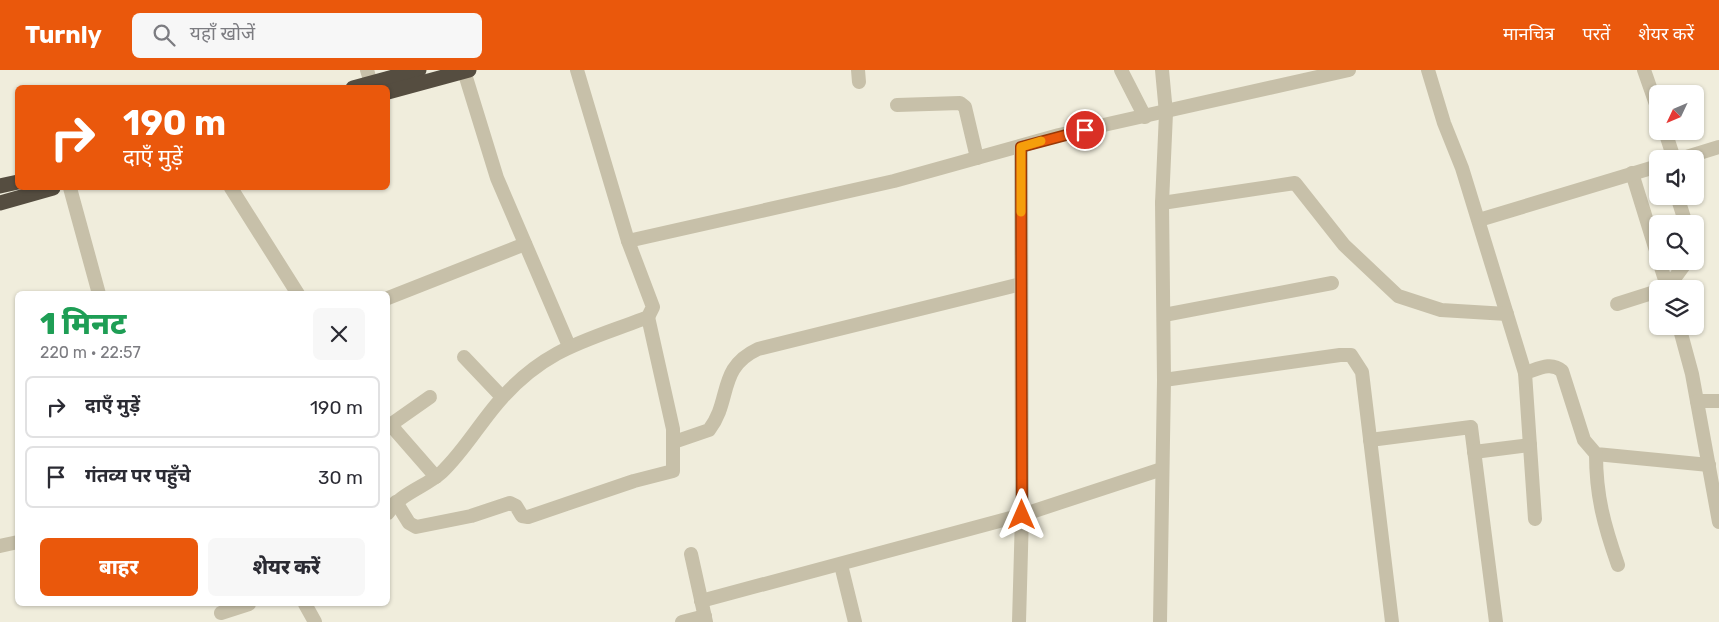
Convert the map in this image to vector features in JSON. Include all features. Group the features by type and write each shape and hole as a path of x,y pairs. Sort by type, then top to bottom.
{"highway":[{"path":"357,85 369,77 419,70"},
{"path":"390,91 467,71"},
{"path":"0,186 15,183"},
{"path":"0,203 46,190"}],"street":[{"path":"577,70 628,241 653,307 648,317 674,442 673,471 634,481 528,517 522,516 516,506 510,502 471,516 416,527 392,508 436,477 453,461 502,397 524,375 569,346 648,317"},
{"path":"1121,70 1145,117"},
{"path":"1160,622 1164,380 1162,203 1166,113 1162,70"},
{"path":"628,241 894,181 1059,135 1166,113 1331,72 1349,70"},
{"path":"1428,70 1444,123 1462,168 1525,372 1535,519"},
{"path":"1644,70 1649,85"},
{"path":"467,71 497,178 569,346"},
{"path":"897,104 960,103 965,107 977,158"},
{"path":"1019,622 1022,515 1021,147"},
{"path":"1704,152 1719,147"},
{"path":"1478,220 1649,168"},
{"path":"1632,173 1649,228"},
{"path":"1162,203 1295,184 1344,245 1398,296 1441,310 1507,314"},
{"path":"71,190 98,291"},
{"path":"232,190 296,291"},
{"path":"390,297 525,244"},
{"path":"1671,280 1680,270"},
{"path":"1164,315 1332,283"},
{"path":"674,442 709,430 716,418 731,371 741,359 752,352 1021,284"},
{"path":"1617,304 1649,294"},
{"path":"1681,335 1697,400 1719,522"},
{"path":"1164,380 1352,355 1362,372 1392,622"},
{"path":"464,357 502,397"},
{"path":"1525,372 1550,365 1556,366 1562,371 1584,440 1596,454 1596,486 1606,530 1618,565"},
{"path":"430,397 393,423 395,430 436,477"},
{"path":"1697,400 1719,401"},
{"path":"1370,440 1471,428 1496,622"},
{"path":"1474,452 1530,445"},
{"path":"1596,454 1708,465"},
{"path":"701,601 1022,515 1162,469"},
{"path":"0,546 15,543"},
{"path":"682,622 705,619 691,554"},
{"path":"841,565 855,622"},
{"path":"221,613 243,606"},
{"path":"306,606 315,622"}],"slow traffic":[{"path":"1021,212 1021,147 1041,141"}],"route":[{"path":"1022,515 1021,147 1059,135 1085,130"}]}
